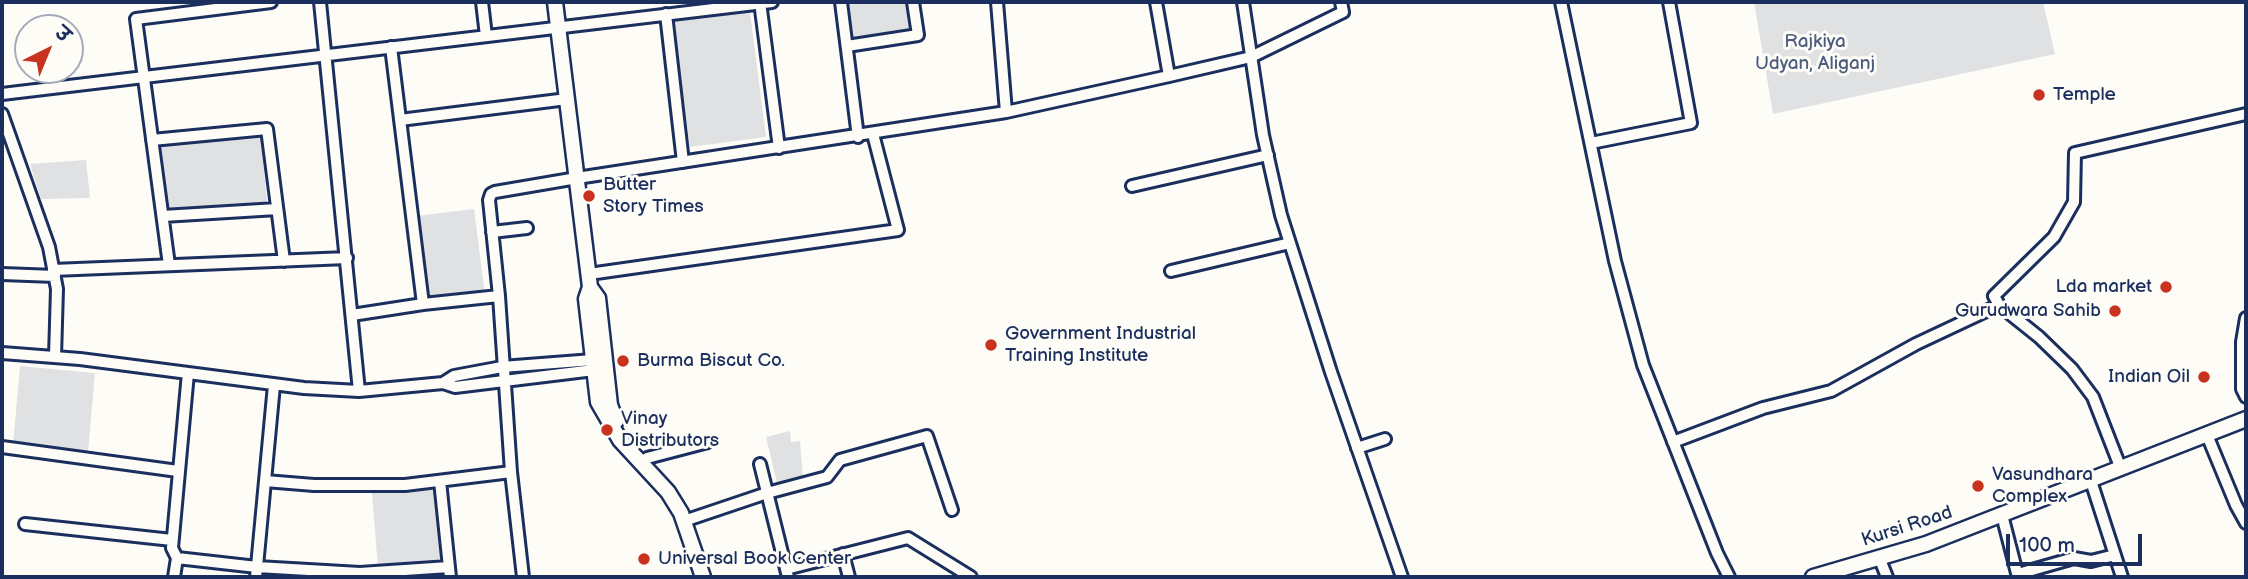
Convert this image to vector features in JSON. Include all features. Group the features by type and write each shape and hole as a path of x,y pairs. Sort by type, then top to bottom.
{"main road":[{"path":"555,2 589,280 598,298 598,402 620,440 689,520 703,577"},
{"path":"598,365 617,426 673,489 689,520 710,577"},
{"name":"Kursi Road","path":"1813,577 1926,544 2246,419"}],"street":[{"path":"169,265 136,19 181,8 271,2"},
{"path":"320,2 359,391"},
{"path":"482,2 486,36"},
{"path":"760,2 779,148"},
{"path":"2,94 772,2"},
{"path":"841,2 858,136"},
{"path":"846,46 918,35 913,2"},
{"path":"997,2 1006,112"},
{"path":"1156,2 1169,76"},
{"path":"1243,2 1268,155 1281,215 1402,577"},
{"path":"523,577 511,471 499,296 489,200 495,191 1006,112 1169,76 1251,57 1343,12 1341,2"},
{"path":"1561,2 1615,261 1643,365 1729,577"},
{"path":"1591,144 1691,123 1670,2"},
{"path":"666,14 684,162"},
{"path":"391,47 423,304"},
{"path":"400,120 567,99"},
{"path":"2,114 49,247 57,289 55,357"},
{"path":"2121,469 2093,397 2078,376 2039,337 1999,305 1994,296 2053,237 2074,202 2075,153 2246,114"},
{"path":"152,140 267,129 284,261"},
{"path":"589,280 898,230 873,134"},
{"path":"1132,186 1268,155"},
{"path":"163,216 277,209"},
{"path":"492,232 527,228"},
{"path":"1171,271 1290,243"},
{"path":"2,274 346,258"},
{"path":"352,315 499,296"},
{"path":"1674,442 1763,408 1831,391 1916,344 1999,305"},
{"path":"2246,318 2242,342 2242,389 2246,397"},
{"path":"2,353 55,357 274,385 359,391 443,383 455,387 598,365"},
{"path":"443,383 454,376 502,367 598,365"},
{"path":"174,577 177,558 172,548 172,540 188,373"},
{"path":"256,572 274,385"},
{"path":"2207,435 2246,523"},
{"path":"689,520 767,493 827,477 840,460 927,436 952,510"},
{"path":"1357,448 1385,439"},
{"path":"646,458 708,442"},
{"path":"2,447 178,471"},
{"path":"760,464 787,573 843,554 908,538 971,577"},
{"path":"265,481 314,485 405,485 511,471"},
{"path":"177,558 256,572 450,572 440,481"},
{"path":"2091,481 2122,577"},
{"path":"2002,515 2018,576 2074,558 2091,561 2115,555"},
{"path":"25,524 172,540"},
{"path":"843,554 849,577"},
{"path":"1879,557 1886,577"}],"green space":[{"path":"845,2 907,2 911,30 850,38"},
{"name":"Rajkiya Udyan, Aliganj","path":"1754,2 2043,2 2055,54 1773,114"},
{"path":"750,12 766,137 690,147 673,21"},
{"path":"261,137 267,202 167,212 161,146"},
{"path":"86,160 90,198 41,199 30,164"},
{"path":"474,209 485,295 427,302 416,216"},
{"path":"20,366 95,373 88,452 13,445"},
{"path":"790,431 791,442 800,441 803,479 777,483 766,437"},
{"path":"435,488 441,563 378,568 372,493"}],"place":[{"name":"Temple","path":"2039,95"},
{"name":"Butter Story Times","path":"589,196"},
{"name":"Lda market","path":"2166,287"},
{"name":"Gurudwara Sahib","path":"2115,311"},
{"name":"Government Industrial Training Institute","path":"991,345"},
{"name":"Burma Biscut Co.","path":"623,361"},
{"name":"Indian Oil","path":"2204,377"},
{"name":"Vinay Distributors","path":"607,430"},
{"name":"Vasundhara Complex","path":"1978,486"},
{"name":"Universal Book Center","path":"644,559"}]}
